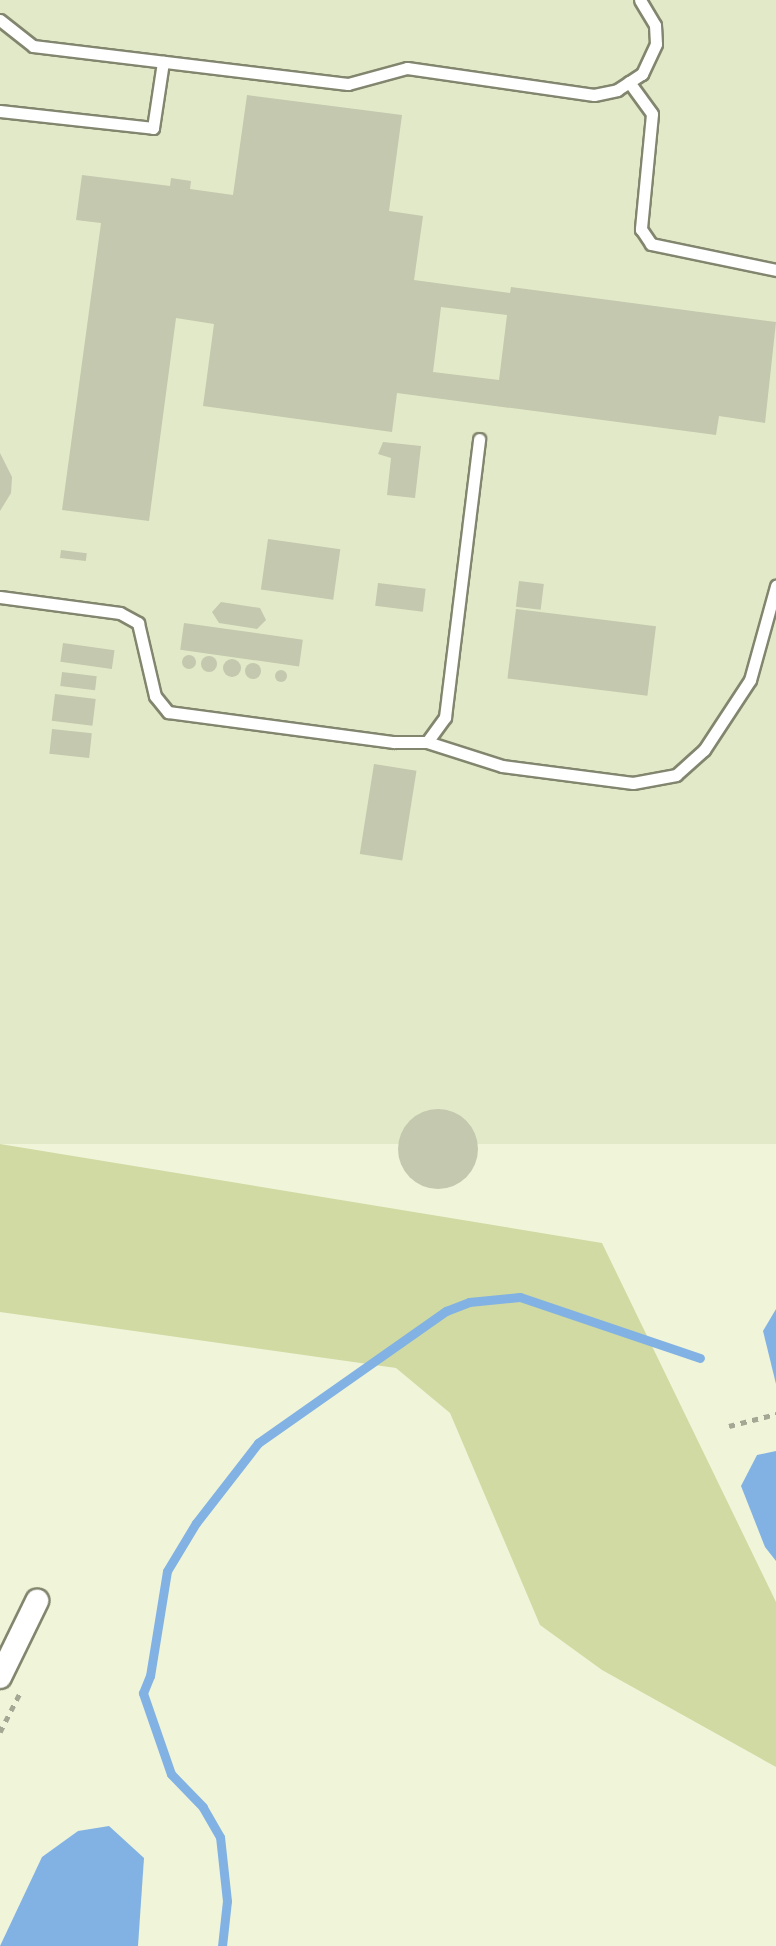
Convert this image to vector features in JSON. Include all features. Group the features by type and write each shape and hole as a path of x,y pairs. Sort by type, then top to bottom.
{"street":[{"path":"0,1677 37,1601"}],"lane":[{"path":"0,20 33,46 348,84 407,68 594,95 642,74 656,44 655,25 640,0"},
{"path":"0,111 153,128 163,62"},
{"path":"629,82 652,114 641,229 651,244 776,270"},
{"path":"427,742 445,717 479,439"},
{"path":"0,597 120,613 138,623 155,696 168,712 394,742 427,742 516,768 633,783 676,775 704,750 750,680 776,586"}],"path":[{"path":"729,1426 776,1414"}],"shaded area":[{"path":"0,0 776,0 776,1144 0,1144"}],"green space":[{"path":"0,1144 602,1243 776,1602 776,1767 602,1670 540,1625 450,1413 396,1368 0,1312"}],"water":[{"path":"776,1309 776,1384 763,1331"},
{"path":"776,1451 776,1561 765,1547 741,1486 757,1455"},
{"path":"109,1826 144,1858 138,1946 0,1946 42,1857 78,1831"}],"building":[{"path":"247,95 402,115 389,211 423,216 414,280 510,293 511,287 776,322 765,423 719,416 716,435 397,393 392,432 203,406 214,324 176,318 149,521 62,510 101,223 76,220 82,175 170,186 171,178 191,181 190,189 233,195","holes":["441,307 507,315 499,380 433,372"]},
{"path":"383,442 421,446 415,498 387,495 391,458 378,454"},
{"path":"0,453 12,477 11,493 0,511"},
{"path":"268,539 340,549 333,600 261,590"},
{"path":"61,550 87,553 86,561 60,558"},
{"path":"519,581 544,584 541,610 516,607"},
{"path":"378,583 426,589 423,612 375,606"},
{"path":"221,602 260,608 266,620 257,629 219,623 212,612"},
{"path":"516,609 656,626 647,696 507,678"},
{"path":"184,623 303,640 299,666 180,650"},
{"path":"63,643 114,650 112,669 60,662"},
{"path":"189,655 196,662 189,669 182,662"},
{"path":"209,656 217,664 209,672 201,664"},
{"path":"232,659 241,668 232,677 223,668"},
{"path":"253,663 259,665 259,677 253,679 247,677 245,671 247,665"},
{"path":"281,670 287,676 281,682 275,676"},
{"path":"62,672 97,676 95,690 60,686"},
{"path":"55,694 96,699 92,726 52,721"},
{"path":"52,729 92,733 89,758 49,754"},
{"path":"374,764 416,771 402,861 360,854"},
{"path":"430,1109 446,1109 467,1120 478,1141 478,1157 467,1178 446,1189 430,1189 416,1183 404,1171 398,1157 398,1141 404,1127 416,1115"}],"waterway":[{"path":"222,1946 227,1901 220,1837 203,1807 171,1774 143,1693 150,1676 167,1571 196,1523 258,1443 446,1311 469,1302 520,1297 700,1358"}]}
